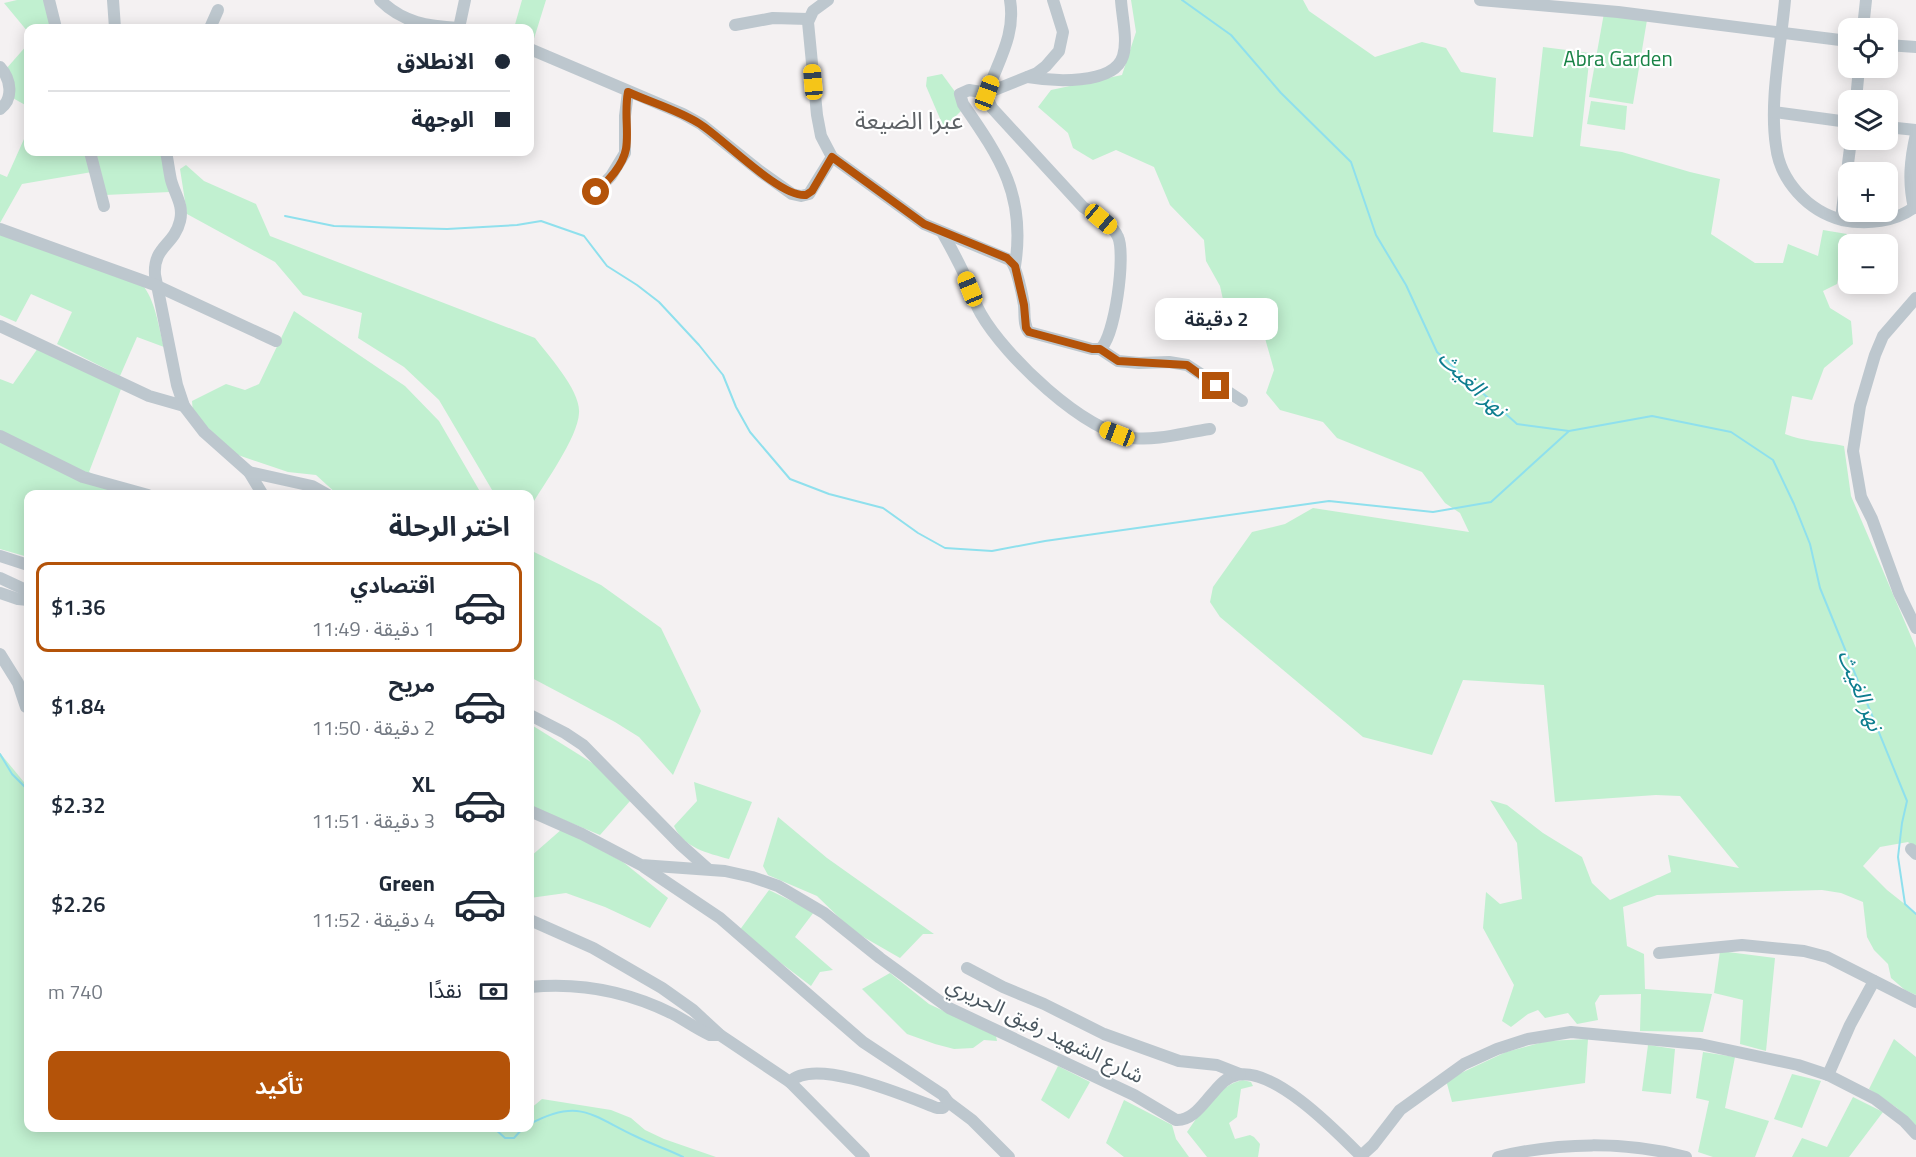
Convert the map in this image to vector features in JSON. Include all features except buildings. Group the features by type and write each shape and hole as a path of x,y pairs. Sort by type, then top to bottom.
{"street":[{"path":"49,0 55,24"},
{"path":"113,0 115,24"},
{"path":"460,24 465,0"},
{"path":"828,0 818,6 808,19 815,106 821,136 832,157 924,224 1004,257 1015,266"},
{"path":"1010,0 1011,24 1008,42 987,93 988,100 992,108 1060,184 1083,207 1117,234 1121,253 1113,320 1106,342 1100,349"},
{"path":"1053,0 1063,32 1059,51 1046,66 1028,77 987,93 969,90 960,94 963,104 1000,161 1013,190 1019,245 1015,266 1024,305 1026,330 1032,334 1073,345 1100,349 1118,361 1187,365 1242,401"},
{"path":"1028,77 1074,80 1096,76 1114,68 1123,57 1124,49 1121,0"},
{"path":"1480,0 1619,6 1838,39"},
{"path":"1785,0 1774,112 1776,148 1795,190 1815,209 1838,218"},
{"path":"1864,18 1866,0"},
{"path":"388,3 414,23 423,24"},
{"path":"212,24 218,10"},
{"path":"735,25 773,18 808,19"},
{"path":"1898,46 1916,47"},
{"path":"534,51 701,124 792,194 806,195 812,191 832,157"},
{"path":"0,67 8,79 10,93 6,105 0,109"},
{"path":"596,192 611,176 625,153 625,116 628,92"},
{"path":"1774,112 1838,121"},
{"path":"1898,128 1916,132 1911,155 1909,187 1915,207 1898,216"},
{"path":"91,156 104,206"},
{"path":"167,156 172,183 182,212 173,237 155,259 155,285 177,385 184,406 204,432 249,472 259,490"},
{"path":"0,229 155,285 276,341"},
{"path":"942,232 985,320 1033,375 1078,414 1102,429 1133,438 1210,429"},
{"path":"1916,298 1883,336 1875,355 1860,406 1853,451 1861,498 1872,519 1899,592 1916,628"},
{"path":"0,326 149,396 184,406"},
{"path":"0,436 83,477 130,490"},
{"path":"249,472 312,486 319,490"},
{"path":"0,556 24,564"},
{"path":"0,578 24,589"},
{"path":"0,593 24,600"},
{"path":"0,654 18,683 24,701"},
{"path":"534,717 583,745 681,845 708,869"},
{"name":"شارع الشهيد رفيق الحريري","path":"534,813 582,834 641,865 708,869 752,877 795,895 824,913 942,1004 1134,1095 1176,1120 1188,1118 1223,1082 1240,1074"},
{"path":"641,865 720,918 863,1042 943,1095 948,1102 972,1119 1009,1157"},
{"path":"534,922 573,938 650,980 693,1010 720,1035 790,1082 864,1157"},
{"path":"1659,953 1742,945 1804,951 1827,957 1916,1002"},
{"path":"967,968 1114,1038 1179,1060 1217,1065 1240,1074 1256,1075 1287,1091 1334,1129 1361,1157 1400,1110 1464,1064 1497,1049 1544,1035 1585,1032 1700,1044 1785,1062 1828,1075 1875,1099 1904,1121 1916,1134"},
{"path":"1828,1075 1850,1025 1874,981"},
{"path":"534,987 575,985 614,992 652,1004 710,1035 720,1035"},
{"path":"790,1082 796,1076 805,1074 835,1076 887,1088 937,1108 943,1108 948,1102"},
{"path":"1498,1157 1548,1148 1605,1145 1649,1149 1686,1157"}],"green space":[{"path":"17,0 46,0 52,24 24,24 24,27 4,3"},
{"path":"522,0 546,0 534,39 534,24 515,24"},
{"path":"1131,0 1303,0 1309,11 1375,57 1422,42 1446,48 1461,72 1496,78 1493,132 1533,137 1543,47 1590,53 1580,146 1622,152 1720,179 1711,234 1755,263 1783,263 1788,244 1818,256 1823,230 1847,234 1838,234 1837,284 1823,291 1830,308 1851,321 1853,344 1824,368 1812,400 1792,396 1785,434 1844,446 1851,496 1916,648 1916,849 1908,842 1880,847 1863,866 1887,890 1916,913 1916,995 1905,990 1891,978 1888,964 1874,950 1867,937 1863,902 1841,893 1822,890 1657,895 1623,907 1627,946 1644,954 1645,989 1712,994 1703,1032 1640,1031 1641,994 1600,995 1595,1003 1598,1020 1577,1024 1568,1013 1545,1018 1538,1010 1528,1014 1511,1027 1502,1021 1514,985 1483,928 1486,892 1500,904 1522,899 1517,843 1490,800 1507,805 1543,833 1582,857 1592,883 1610,900 1671,872 1668,855 1739,868 1680,796 1656,795 1555,802 1544,685 1463,680 1432,755 1363,737 1220,617 1210,602 1213,587 1252,532 1285,524 1313,508 1469,532 1460,513 1445,503 1422,472 1337,438 1323,422 1280,410 1266,393 1274,370 1259,317 1230,337 1223,331 1226,313 1220,286 1206,261 1204,240 1170,205 1154,167 1116,150 1093,160 1073,148 1068,133 1038,107 1051,90 1122,75 1136,32"},
{"name":"Abra Garden","path":"1604,13 1647,20 1633,104 1589,97"},
{"path":"24,49 24,104 11,97 6,69"},
{"path":"942,74 956,93 961,111 944,128 926,86 927,77"},
{"path":"1591,101 1627,106 1625,130 1587,124"},
{"path":"24,139 24,156 88,156 92,172 22,184 0,223 0,174 7,177"},
{"path":"97,156 164,156 170,192 105,195"},
{"path":"186,165 204,181 256,204 270,236 535,338 575,394 579,413 573,435 534,502 534,490 492,490 439,400 404,367 358,338 362,313 303,295 275,262 187,214 180,169"},
{"path":"0,234 142,284 154,306 164,347 137,337 120,376 57,344 72,312 31,294 16,322 0,315"},
{"path":"294,311 405,386 439,421 479,490 332,490 316,475 288,472 235,454 193,413 192,401 226,384 245,390 259,384"},
{"path":"38,348 121,389 89,472 123,490 24,490 24,556 0,549 0,379 13,384"},
{"path":"534,552 601,585 661,628 701,711 673,775 639,737 534,679"},
{"path":"534,726 594,764 630,801 600,835 534,808"},
{"path":"0,753 24,782 24,1132 534,1132 534,1106 542,1099 611,1110 631,1118 645,1130 664,1139 716,1157 0,1157"},
{"path":"694,782 752,802 729,859 690,845 674,826 697,801"},
{"path":"778,817 827,858 934,934 923,934 900,958 853,931 817,896 768,875 763,866"},
{"path":"562,829 623,862 668,898 650,928 605,907 566,893 534,897 534,854"},
{"path":"769,890 814,912 795,937 833,970 820,972 811,986 739,931"},
{"path":"1720,951 1775,958 1766,1051 1740,1044 1743,1000 1714,993"},
{"path":"890,973 929,1004 996,1036 997,1041 984,1040 973,1048 954,1049 907,1034 862,989"},
{"path":"1588,1039 1585,1083 1452,1102 1446,1080 1506,1052 1547,1041"},
{"path":"1894,1039 1916,1057 1916,1128 1897,1108 1869,1089"},
{"path":"1648,1045 1675,1049 1671,1094 1642,1091"},
{"path":"1703,1052 1735,1057 1725,1108 1769,1121 1755,1157 1713,1157 1698,1152 1709,1101 1696,1098"},
{"path":"1058,1066 1090,1082 1069,1119 1041,1100"},
{"path":"1792,1074 1821,1081 1802,1128 1774,1119"},
{"path":"1243,1080 1251,1082 1253,1086 1241,1089 1237,1117 1229,1123 1235,1139 1250,1135 1260,1144 1258,1157 1207,1157 1187,1132 1218,1093"},
{"path":"1853,1097 1883,1112 1849,1157 1792,1157 1802,1138 1827,1147"},
{"path":"1124,1100 1172,1125 1176,1139 1189,1157 1124,1157 1106,1143"}],"waterway":[{"name":"نهر الغيث","path":"1182,0 1231,35 1281,93 1351,162 1376,235 1406,285 1437,352 1517,424 1569,431 1652,416 1731,432 1773,460 1810,544 1820,588 1907,801 1898,857 1905,904 1916,914"},
{"path":"285,216 334,226 447,229 517,225 541,221 584,236 607,266 659,302 699,345 723,375 736,407 750,432 790,479 829,494 883,508 918,533 945,548 992,551 1045,541 1329,501 1433,512 1491,502 1569,431"},
{"path":"0,754 12,774 24,786"},
{"path":"534,1122 561,1112 584,1112 683,1157"},
{"path":"498,1132 505,1138 514,1138 519,1132"}],"district":[{"name":"عبرا الضيعة","path":"909,121"}],"route":[{"path":"596,192 611,176 625,153 625,116 628,92 701,124 792,194 801,196 812,191 832,157 924,224 1007,258 1015,266 1024,305 1026,330 1029,332 1073,345 1100,349 1118,361 1169,362 1187,365 1216,386"}]}
